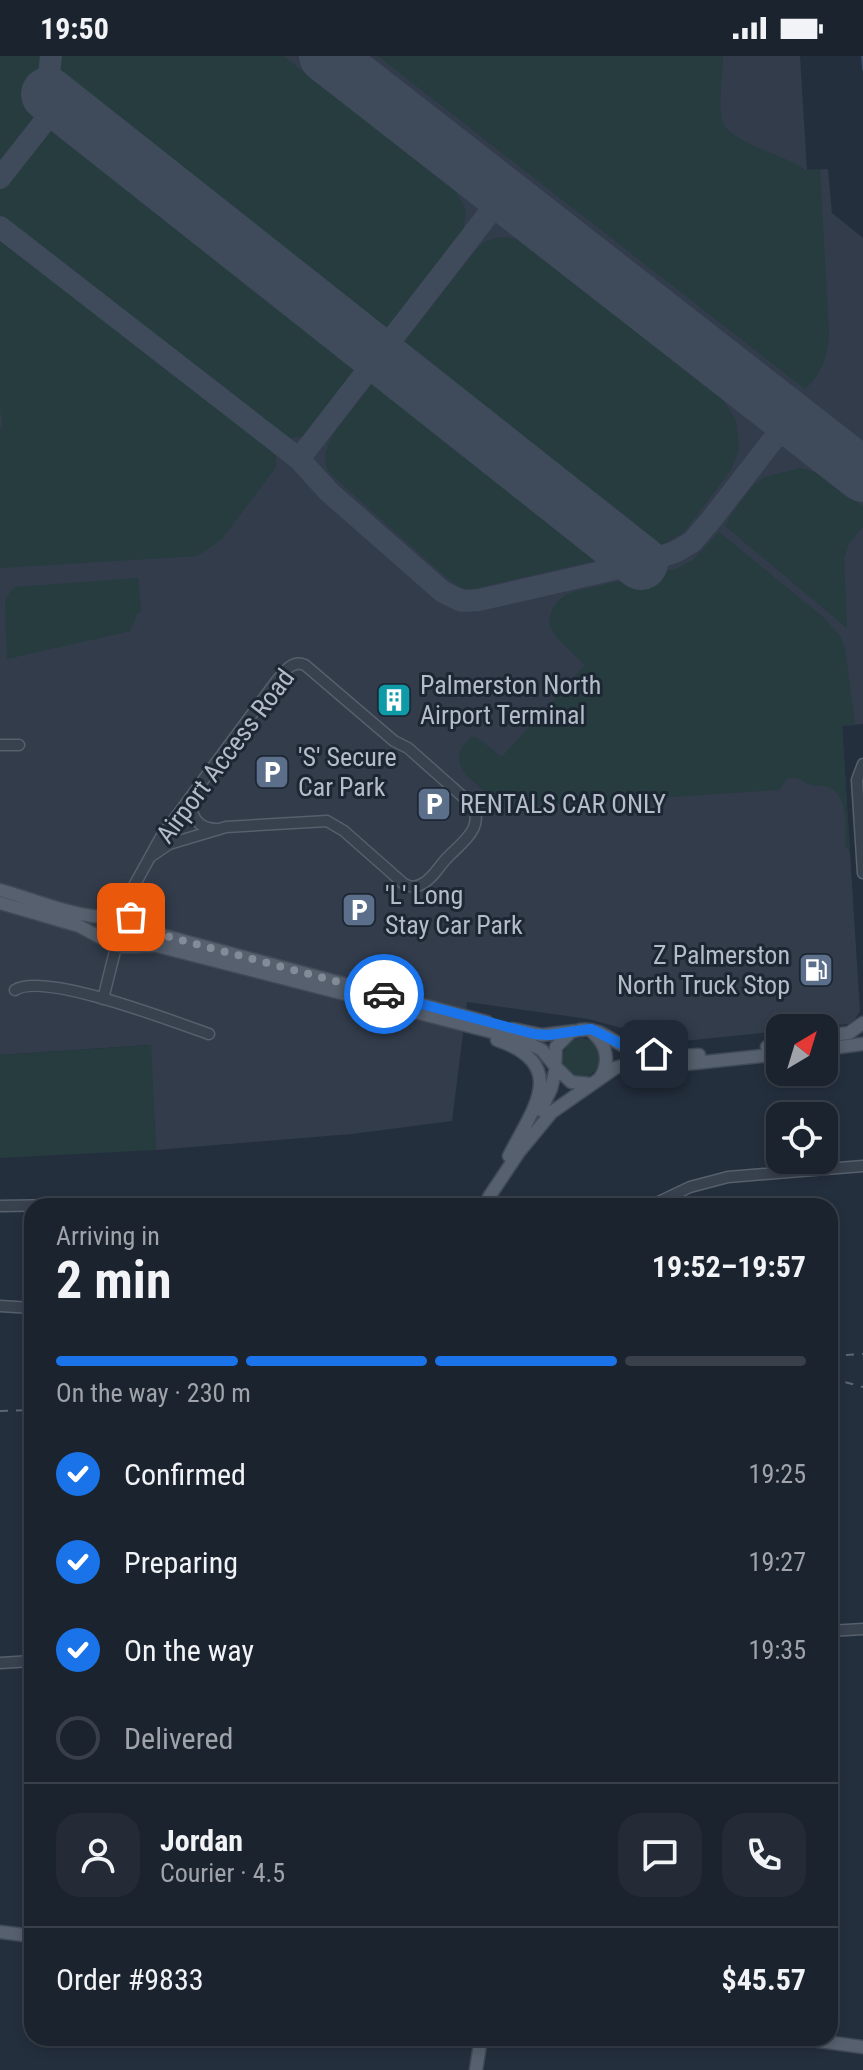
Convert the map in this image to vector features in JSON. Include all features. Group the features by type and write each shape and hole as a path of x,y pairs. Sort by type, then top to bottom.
{"main road":[{"path":"0,890 92,916 124,916 162,935 523,1032 549,1035 595,1030 627,1047 665,1056 704,1055 766,1046"},
{"path":"0,903 79,926 117,946 157,946 528,1042 542,1050 571,1082 596,1082"},
{"path":"124,916 137,925 136,937 128,945 117,946 103,931 105,920 124,916"},
{"path":"427,1016 510,1045 525,1054 535,1066 540,1095 488,1198"},
{"path":"838,1035 849,1033 863,1023"},
{"path":"503,1166 545,1104 556,1067 556,1047 560,1040 577,1030 596,1035 605,1049 606,1065 596,1082"},
{"path":"838,1037 863,1035"},
{"path":"838,1047 863,1044"},
{"path":"489,1198 519,1152 552,1112 615,1068 629,1063 676,1065 766,1055"},
{"path":"0,1932 24,1935"},
{"path":"838,2044 863,2047"},
{"path":"476,2070 480,2046"}],"street":[{"name":"Airport Access Road","path":"124,916 133,891 150,857 161,837 275,683 290,666 299,663 394,741 408,748 470,803 477,818 474,829 458,848 426,881 414,887 404,884 330,822 226,827 169,844 150,857"},
{"path":"0,745 19,745"},
{"path":"863,764 857,780 863,873"},
{"path":"192,797 192,814 199,824 211,829 226,827"},
{"path":"103,999 117,946"},
{"path":"15,990 22,986 43,984 103,999 209,1034"},
{"path":"667,1198 690,1187 728,1177 863,1166"},
{"path":"0,1206 24,1206"},
{"path":"0,1306 24,1308"},
{"path":"838,1631 863,1629"},
{"path":"0,1663 24,1662"}],"shaded area":[{"path":"0,56 800,56 807,170 828,169 832,213 863,238 863,724 842,726 860,1011 852,1024 838,1025 838,1014 766,1014 766,1032 674,1042 588,1019 467,1002 452,1121 352,1134 156,1150 150,1045 0,1055"}],"green space":[{"path":"0,56 283,56 455,190 466,211 463,231 303,436 286,439 0,219"},
{"path":"378,56 723,56 720,105 722,120 727,128 735,136 807,171 820,170 829,335 825,357 815,377 805,389"},
{"path":"0,236 271,446 269,449 276,454 276,467 221,540 197,556 0,568 0,429 3,428 0,409"},
{"path":"500,237 517,239 531,248 720,395 736,421 739,449 731,470 684,532 663,544 468,590 447,578 334,477 325,460 337,429 476,250 486,241"},
{"path":"801,468 822,475 863,507 863,526 849,544 844,559 847,628 724,525 753,486 765,477"},
{"path":"719,532 823,617 840,636 845,649 855,725 842,726 850,853 846,847 843,806 836,792 796,778 788,778 779,790 508,807 494,800 464,772 459,760 460,753 470,738 476,737 502,757 585,665 558,639 549,625 558,601 572,592 676,569 693,560"},
{"path":"138,578 141,611 130,631 7,659 5,603 15,587"},
{"path":"582,1038 596,1045 602,1054 600,1064 584,1078 574,1078 566,1072 561,1057 570,1041"},
{"path":"151,1045 156,1150 0,1158 0,1055"}],"waterway":[{"path":"862,56 863,69"}],"taxiway":[{"path":"0,178 44,122 51,56"},
{"path":"299,459 504,194"},
{"path":"0,227 299,459 329,492 443,592 462,601 479,600 641,563 675,552 692,542 711,520 790,418"}],"runway":[{"path":"326,56 863,475"},
{"path":"48,94 641,563"}],"railway":[{"path":"838,1356 863,1354"},
{"path":"838,1380 863,1387"},
{"path":"0,1411 24,1410"}],"way so far":[{"path":"131,917 155,933 384,994"}],"place":[{"name":"Palmerston North Airport Terminal","path":"394,700"},
{"name":"'S' Secure Car Park","path":"272,772"},
{"name":"RENTALS CAR ONLY","path":"434,804"},
{"name":"'L' Long Stay Car Park","path":"359,910"},
{"name":"Z Palmerston North Truck Stop","path":"816,970"}],"route":[{"path":"384,994 534,1034 591,1029 619,1044 654,1054"}]}
